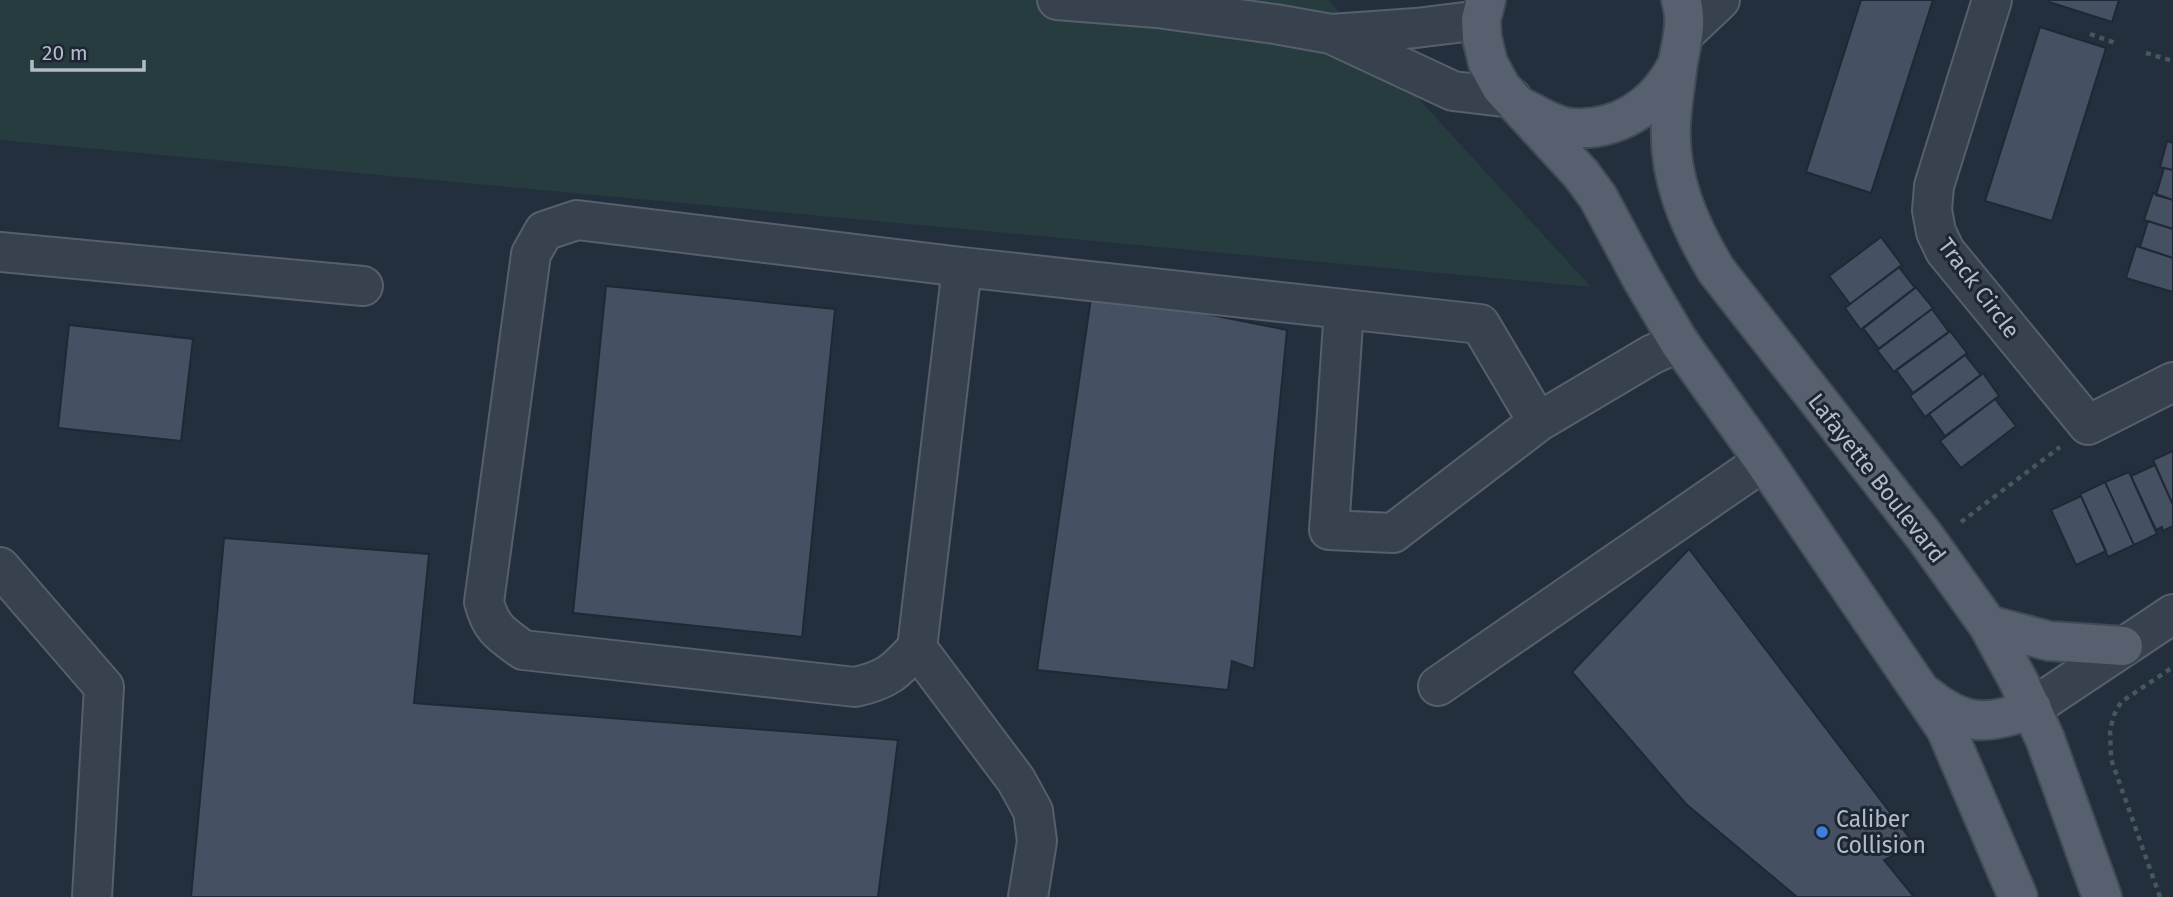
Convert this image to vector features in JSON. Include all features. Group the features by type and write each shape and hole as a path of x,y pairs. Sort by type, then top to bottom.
{"main road":[{"path":"1482,8 1482,38 1488,63 1501,87 1581,174 1598,197 1679,342 1764,461 1946,729 1959,754 2018,897"},
{"path":"1516,102 1544,120 1565,127 1599,127 1618,122 1638,112 1656,97 1668,82 1681,33"},
{"name":"Lafayette Boulevard","path":"1681,33 1671,124 1672,158 1679,193 1693,231 1716,270 1925,537 1988,625 2032,708 2102,897"},
{"path":"1988,625 2049,641 2123,646"},
{"path":"1920,690 1941,707 1957,716 1975,721 1992,722 2032,708"}],"street":[{"path":"1057,0 1275,23 1331,34 1453,91 1516,102"},
{"path":"1681,33 1720,0"},
{"name":"Track Circle","path":"1992,0 1938,167 1932,210 1936,232 1945,251 2088,425 2173,382"},
{"path":"1331,34 1416,28 1482,8"},
{"path":"962,267 917,648 881,681 855,687 523,650 489,621 484,602 531,254 544,231 577,220 962,267 1479,324 1538,422"},
{"path":"0,252 363,286"},
{"path":"1344,309 1329,530 1393,533 1538,422 1651,355 1679,342"},
{"path":"1438,686 1764,461"},
{"path":"0,567 104,687 92,897"},
{"path":"2032,708 2173,614"},
{"path":"917,648 1016,780 1033,811 1037,841 1028,897"}],"path":[{"path":"2090,34 2118,44"},
{"path":"2147,53 2173,61"},
{"path":"1960,523 2025,473"},
{"path":"2160,897 2111,759 2110,730 2121,702 2173,667"}],"green space":[{"path":"0,0 1328,0 1591,287 0,140"}],"building":[{"path":"1861,0 1933,0 1871,193 1806,172"},
{"path":"2119,0 2112,22 2049,2"},
{"path":"2040,27 2106,48 2052,221 1985,201"},
{"path":"2167,141 2173,143 2173,170 2160,167"},
{"path":"2164,168 2173,170 2173,200 2156,195"},
{"path":"2153,193 2173,200 2173,229 2144,220"},
{"path":"2148,221 2173,229 2173,258 2140,247"},
{"path":"1881,237 1902,265 1850,304 1829,276"},
{"path":"2136,246 2173,258 2173,292 2126,278"},
{"path":"1899,267 1915,288 1861,330 1845,308"},
{"path":"606,286 835,309 802,637 573,613"},
{"path":"1916,287 1933,308 1879,349 1863,328"},
{"path":"1092,291 1287,330 1254,669 1232,661 1228,690 1037,670"},
{"path":"1932,309 1949,332 1894,372 1877,350"},
{"path":"69,325 193,339 181,441 58,428"},
{"path":"1950,331 1967,353 1913,393 1896,370"},
{"path":"1965,355 1981,375 1925,417 1910,396"},
{"path":"1983,373 1999,396 1945,436 1929,414"},
{"path":"1995,399 2016,426 1961,468 1940,441"},
{"path":"2173,451 2173,505 2153,460"},
{"path":"2155,465 2173,505 2173,526 2163,531 2162,527 2156,530 2131,476"},
{"path":"2129,472 2157,534 2134,545 2105,482"},
{"path":"2105,482 2134,545 2108,557 2080,494"},
{"path":"2081,496 2106,551 2076,565 2051,510"},
{"path":"224,538 429,554 414,703 898,740 878,897 191,897"},
{"path":"1689,549 1915,845 1884,860 1914,897 1797,897 1686,804 1572,672"}],"place":[{"name":"Caliber Collision","path":"1822,832"}]}
